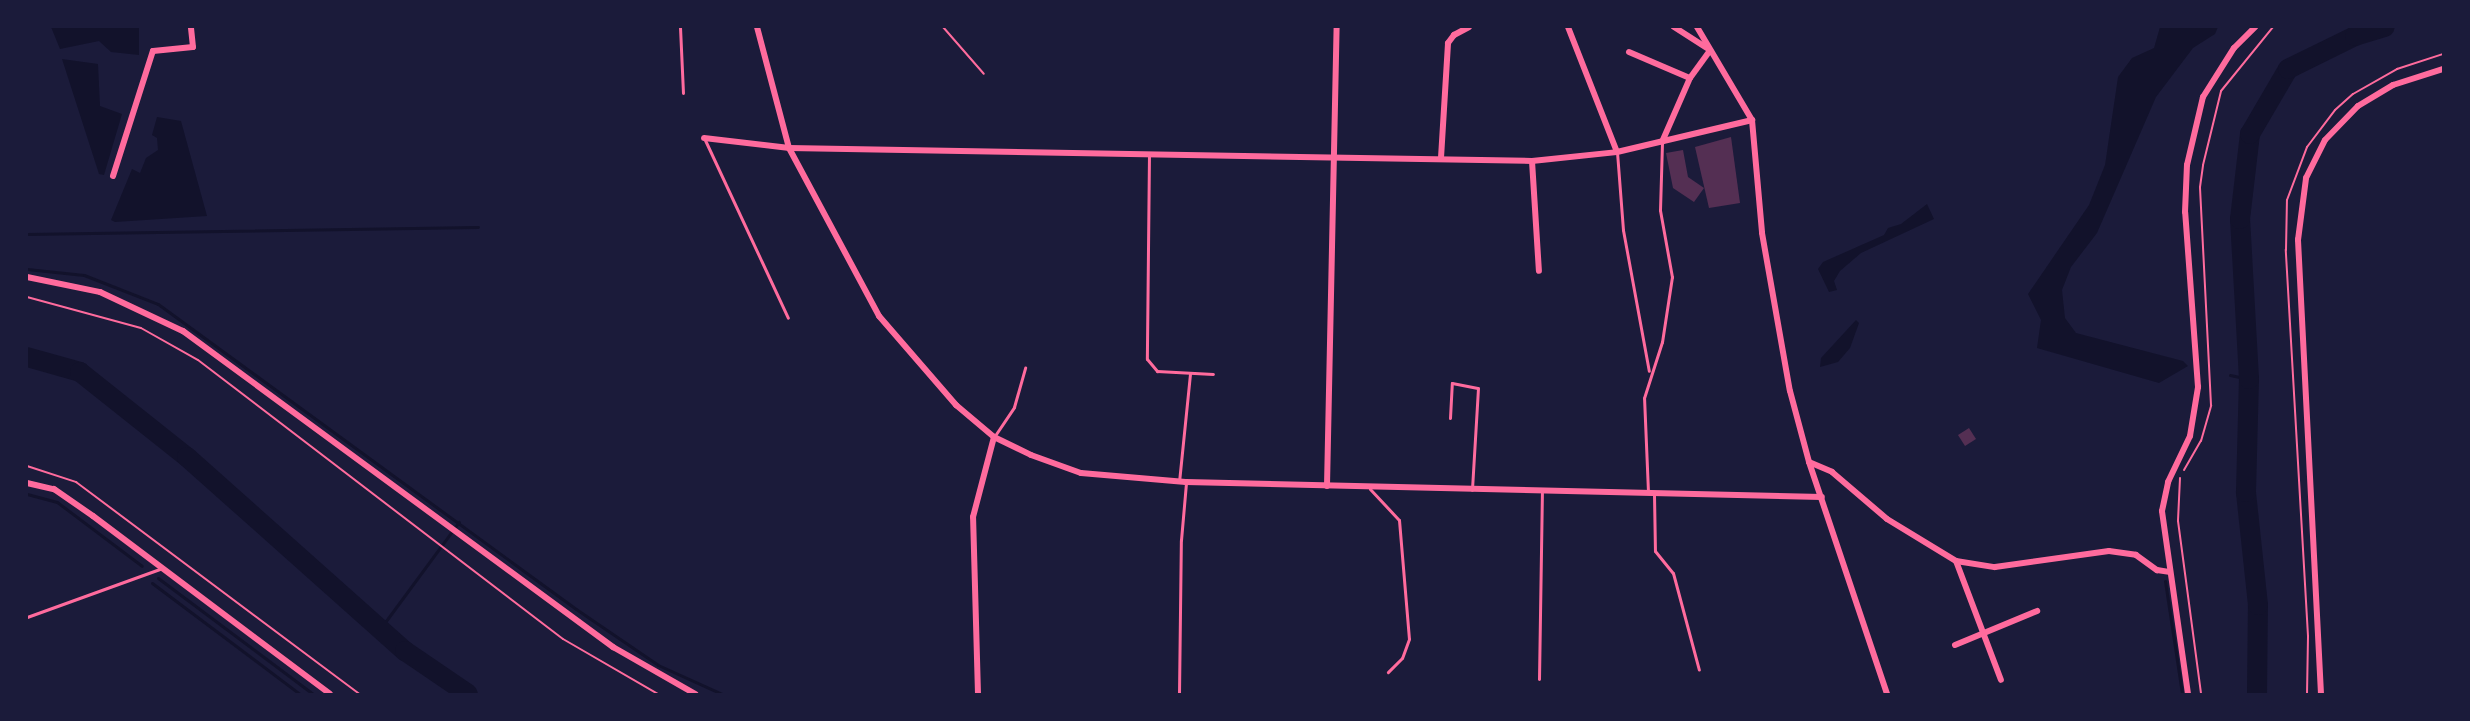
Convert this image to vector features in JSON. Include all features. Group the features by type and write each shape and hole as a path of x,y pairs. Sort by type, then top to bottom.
{"street":[{"path":"113,176 153,51 193,47 191,27"},
{"path":"758,27 789,148 879,316 956,405 994,437 1081,473 1182,482 1370,489 1822,497"},
{"path":"1327,486 1337,27"},
{"path":"1441,158 1448,43 1454,35 1469,27"},
{"path":"1568,27 1617,152"},
{"path":"1674,27 1710,50"},
{"path":"1697,27 1752,120 1762,233 1790,391 1809,462 1887,694"},
{"path":"2188,694 2162,511 2168,482 2190,436 2198,387 2185,212 2187,165 2203,97 2229,55 2255,27"},
{"path":"1662,142 1690,78 1710,50"},
{"path":"1629,52 1690,78"},
{"path":"2321,694 2298,240 2306,178 2325,140 2358,106 2393,85 2443,69"},
{"path":"704,138 789,148 1334,154 1532,161 1617,152 1752,120"},
{"path":"1532,161 1539,271"},
{"path":"27,277 100,292 142,309 183,331 613,647 695,694"},
{"path":"978,694 973,517 994,437"},
{"path":"1809,462 1832,472 1887,519 1956,561 1995,567 2109,551 2136,555 2157,570 2169,572"},
{"path":"27,483 54,489 164,567 330,694"},
{"path":"1956,561 2001,680"},
{"path":"1955,645 2037,611"}],"lane":[{"path":"680,27 683,93"},
{"path":"704,138 788,318"},
{"path":"1662,142 1660,210 1672,277 1662,342 1649,373 1644,398 1655,550 1672,573 1699,670"},
{"path":"1149,152 1147,359 1157,371 1213,374"},
{"path":"1617,152 1623,230 1649,373"},
{"path":"994,437 1014,407 1025,368"},
{"path":"1179,694 1182,482 1190,374"},
{"path":"1450,418 1452,383 1478,388 1472,491"},
{"path":"1370,489 1399,520 1409,639 1402,658 1388,672"},
{"path":"1539,679 1542,493"},
{"path":"27,618 164,567"}],"path":[{"path":"943,27 984,74"},
{"path":"2201,694 2191,641 2176,503 2177,485 2201,441 2211,405 2200,187 2221,91 2273,27"},
{"path":"2307,694 2308,636 2286,250 2288,200 2307,147 2335,110 2353,94 2397,69 2443,54"},
{"path":"27,297 141,328 198,360 563,639 658,694"},
{"path":"27,466 76,482 359,694"}],"shaded area":[{"path":"51,27 139,27 139,55 111,52 99,41 60,49"},
{"path":"2160,27 2218,27 2215,34 2193,48 2156,97 2097,233 2071,267 2062,290 2065,318 2076,333 2183,361 2188,366 2159,383 2037,348 2041,320 2028,294 2089,205 2105,165 2118,77 2132,58 2154,48"},
{"path":"62,59 98,64 100,106 122,114 104,175 99,174"},
{"path":"157,117 181,121 207,216 115,222 111,220 132,169 140,173 146,158 158,150 157,138 152,135"},
{"path":"1927,204 1934,219 1861,253 1840,271 1834,281 1837,290 1829,292 1818,269 1823,262 1884,235 1888,228 1901,224"},
{"path":"1856,320 1859,323 1850,348 1838,362 1820,367 1821,358"}],"building":[{"path":"1731,137 1740,203 1709,208 1695,147"},
{"path":"1683,150 1688,177 1704,188 1694,202 1673,188 1666,153"},
{"path":"1969,428 1976,439 1965,446 1958,435"}],"waterway":[{"path":"2257,694 2258,605 2246,492 2249,379 2240,219 2250,134 2288,69 2355,36 2385,27"},
{"path":"27,234 478,227"},
{"path":"27,269 84,275 158,304 576,609 658,665 722,694"},
{"path":"27,357 80,372 187,457 405,651 468,694"},
{"path":"2230,375 2249,379"},
{"path":"27,494 57,502 142,566"},
{"path":"380,629 459,522"},
{"path":"158,578 313,694"},
{"path":"2165,581 2182,694"},
{"path":"152,583 300,694"}]}
